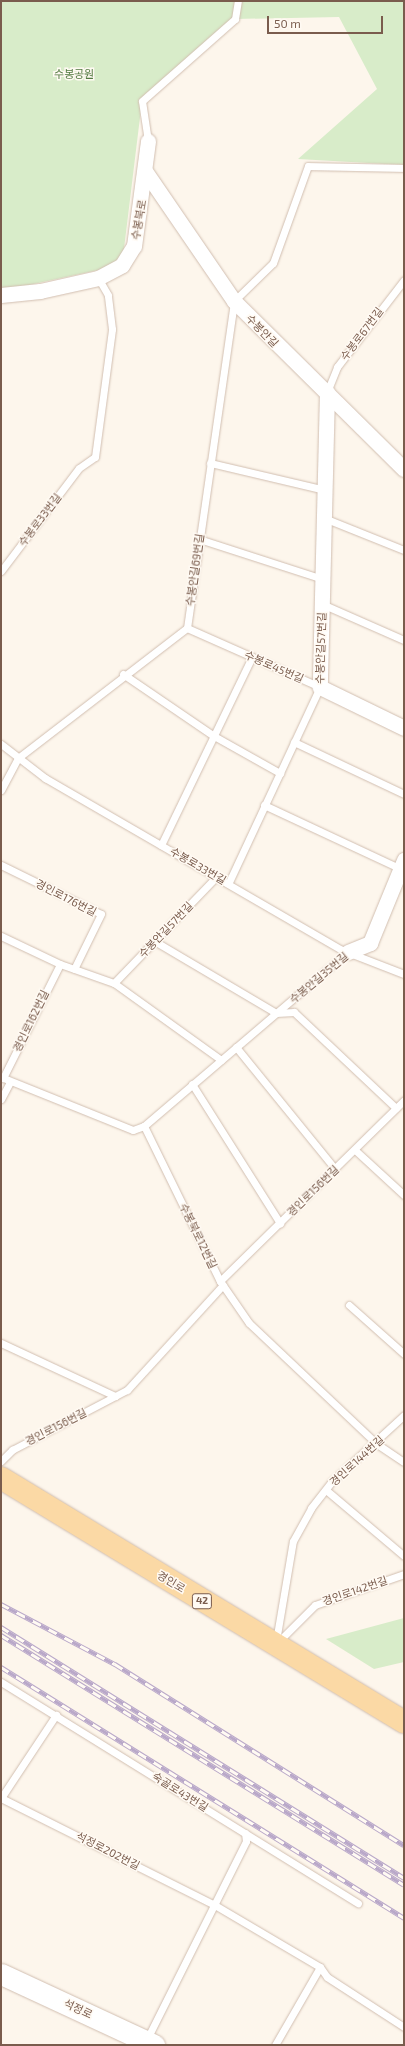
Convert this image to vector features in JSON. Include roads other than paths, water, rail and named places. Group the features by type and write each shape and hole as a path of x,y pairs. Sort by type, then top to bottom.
{"main road":[{"name":"경인로","path":"1,1478 404,1722"},
{"name":"석정로","path":"1,1974 150,2043"}],"street":[{"name":"수봉북로","path":"1,295 40,291 98,278 122,265 134,246 148,141"},
{"name":"수봉안길","path":"145,171 234,301 404,469"},
{"name":"수봉안길57번길","path":"320,687 327,392"},
{"name":"수봉로45번길","path":"320,687 404,728"},
{"name":"수봉안길35번길","path":"348,952 370,943 402,872"}],"lane":[{"path":"148,141 142,101 235,19 238,1"},
{"path":"234,301 273,263 308,166 404,168"},
{"name":"수봉로33번길","path":"1,571 79,468 95,457 112,329 108,296 98,278"},
{"name":"수봉로67번길","path":"327,392 337,367 404,280"},
{"name":"수봉안길69번길","path":"187,628 234,301"},
{"path":"210,463 325,490"},
{"path":"324,518 404,550"},
{"path":"200,540 323,579"},
{"path":"322,604 404,640"},
{"path":"1,790 18,758 124,674 187,628"},
{"name":"수봉로45번길","path":"187,628 320,687"},
{"path":"161,845 252,657"},
{"path":"124,674 214,736 280,773"},
{"name":"수봉안길57번길","path":"228,884 320,687"},
{"path":"294,742 404,794"},
{"name":"수봉로33번길","path":"1,744 18,758 228,884 348,952 404,974"},
{"path":"264,806 402,872"},
{"name":"경인로176번길","path":"1,865 101,914 74,969"},
{"name":"수봉안길57번길","path":"114,983 156,942 216,877"},
{"path":"2,938 60,964 114,983 221,1060"},
{"path":"156,942 276,1013 294,1012 396,1108"},
{"name":"수봉안길35번길","path":"144,1126 348,952"},
{"name":"경인로162번길","path":"2,1077 60,964"},
{"path":"236,1047 335,1169"},
{"path":"2,1077 10,1082 123,1128 133,1130 144,1126"},
{"path":"1,1099 10,1082"},
{"path":"192,1084 280,1223"},
{"name":"경인로156번길","path":"1,1461 12,1450 126,1390 222,1283 404,1100"},
{"name":"수봉북로12번길","path":"144,1126 222,1283 249,1323 273,1349 338,1404 376,1444"},
{"path":"355,1150 404,1195"},
{"path":"349,1305 404,1354"},
{"path":"1,1343 115,1396"},
{"name":"경인로144번길","path":"275,1645 293,1541 326,1490 376,1444 404,1415"},
{"path":"376,1444 404,1462"},
{"path":"326,1490 404,1556"},
{"name":"경인로142번길","path":"275,1645 314,1605 404,1574"},
{"name":"숙골로43번길","path":"1,1682 358,1903"},
{"path":"2,1798 56,1715"},
{"name":"석정로202번길","path":"2,1798 213,1904 320,1967"},
{"path":"150,2043 213,1904 246,1841 245,1832"},
{"path":"274,2045 320,1967 327,1977 404,2027"}],"railway":[{"path":"1,1604 115,1664 404,1845"},
{"path":"1,1627 404,1878"},
{"path":"1,1635 404,1885"},
{"path":"1,1667 404,1918"}],"park label":[{"name":"수봉공원","path":"74,74"}]}
